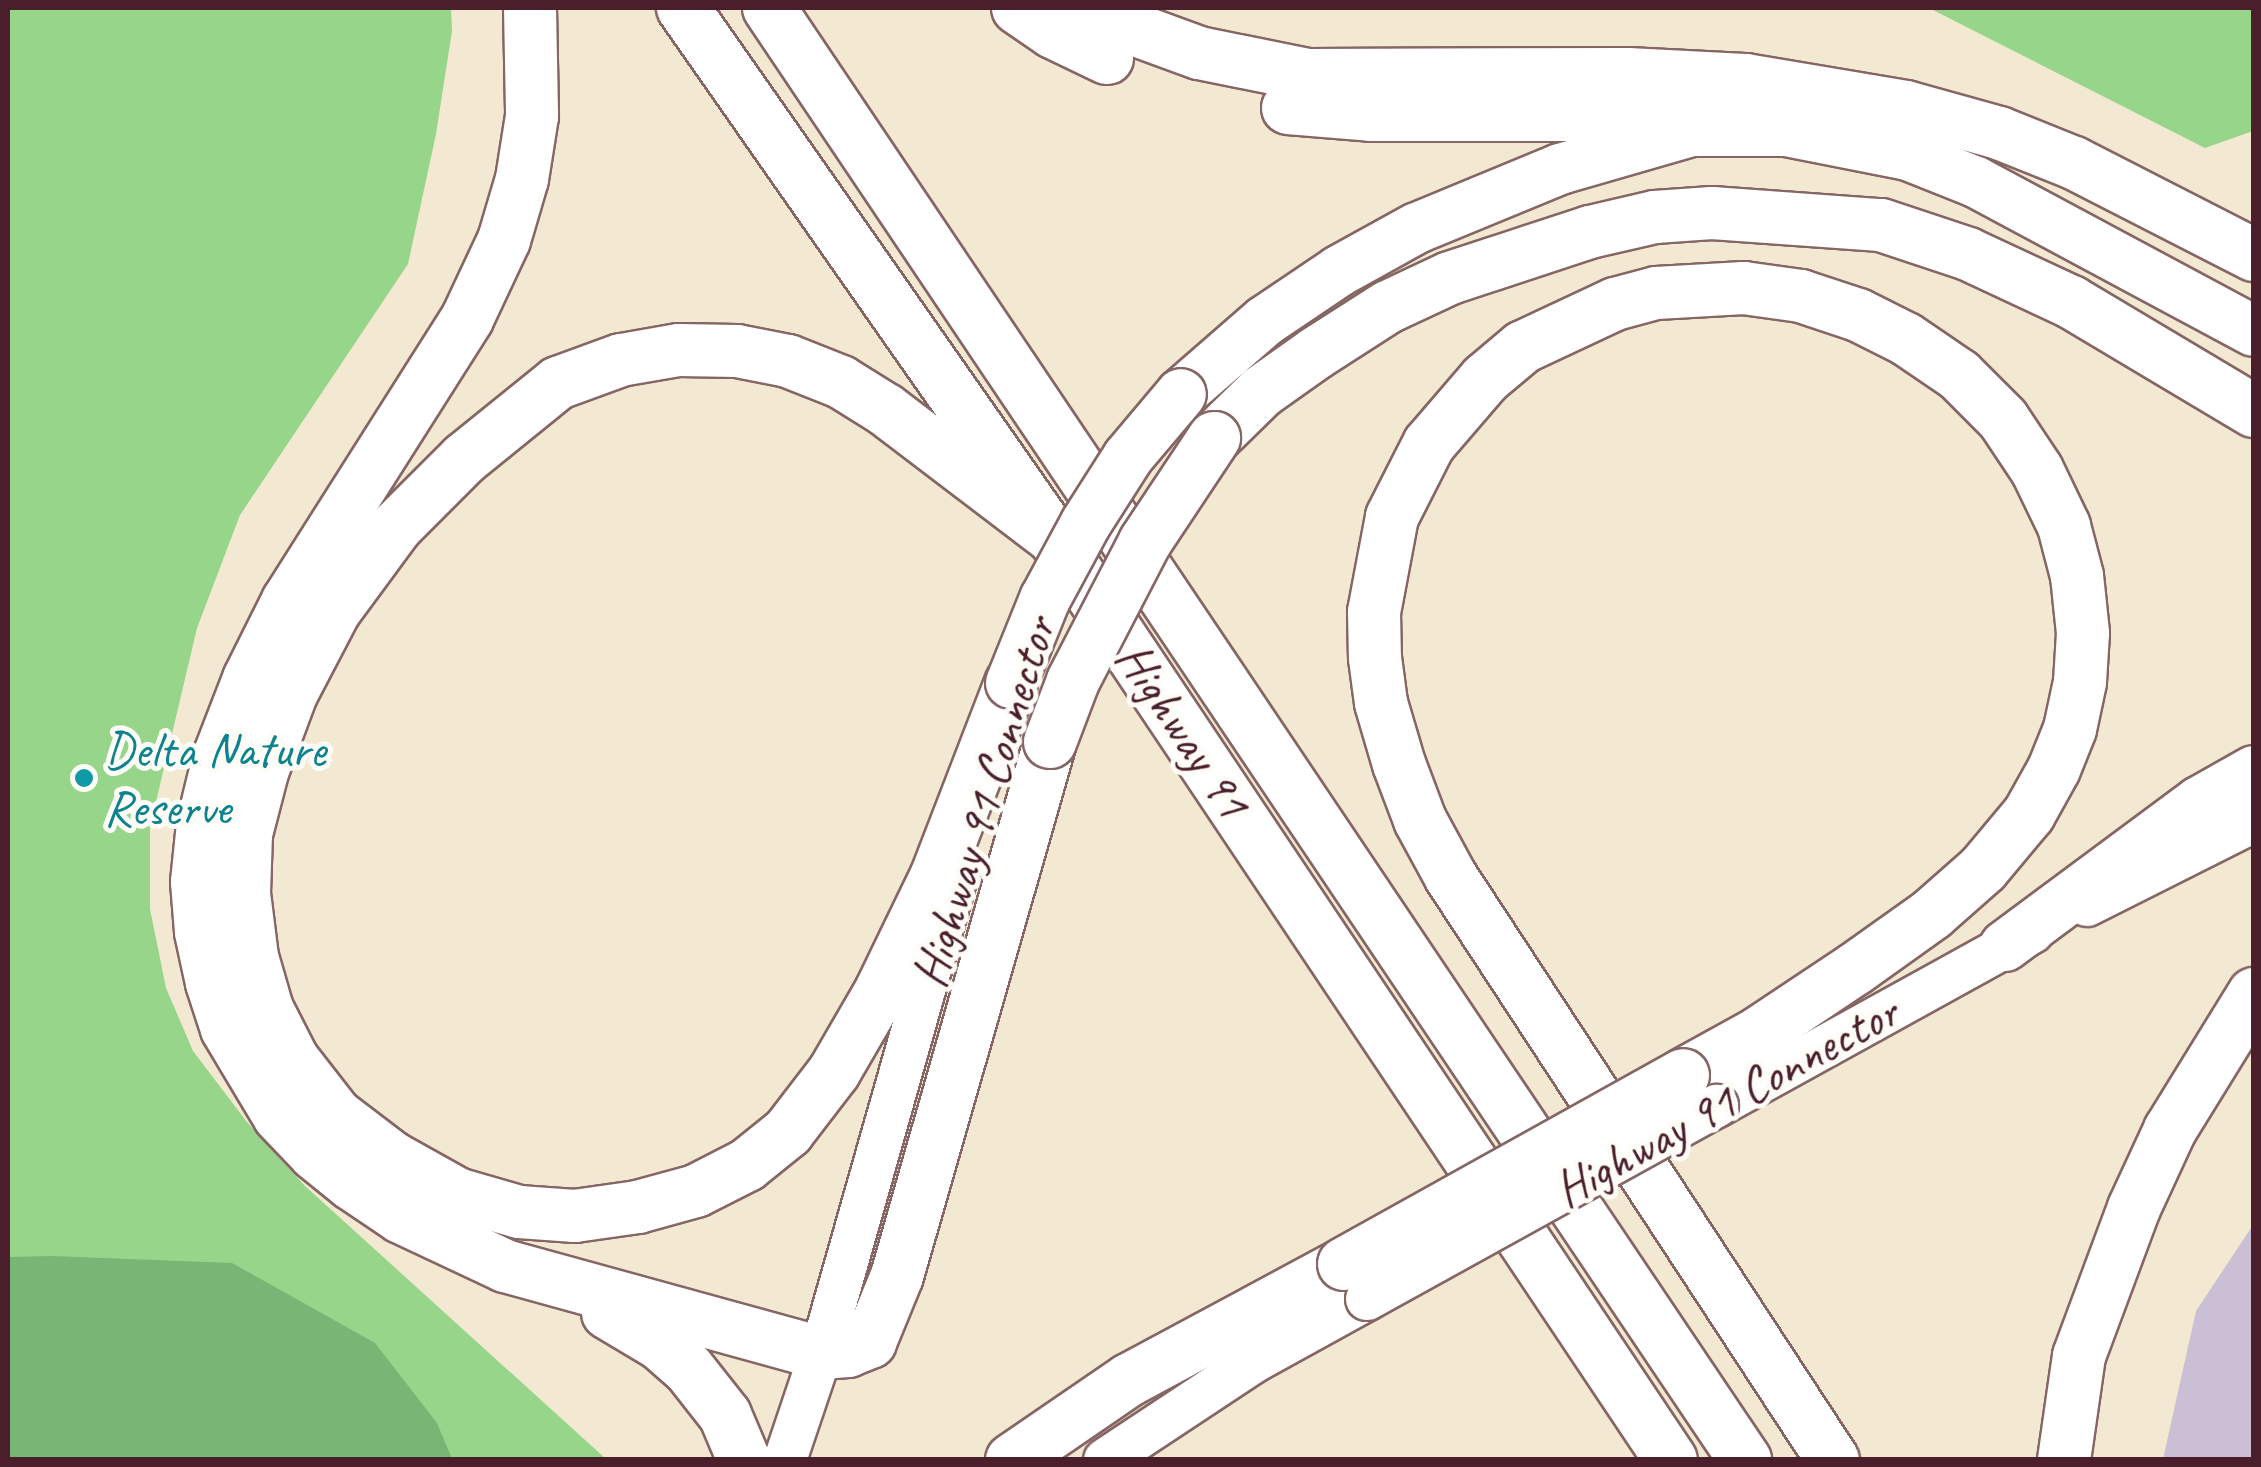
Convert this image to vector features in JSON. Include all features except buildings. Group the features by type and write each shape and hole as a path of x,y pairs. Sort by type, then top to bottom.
{"highway":[{"path":"530,8 532,116 522,179 504,240 468,319 327,537 249,679 220,754 203,824 197,882 201,932 227,1029 250,1075 279,1116 314,1154 401,1216 462,1249 555,1283 821,1353 848,1351 870,1342 884,1315 1050,742 1073,681 1145,542 1214,438 1261,392 1316,353 1388,307 1450,278 1590,232 1655,217 1712,213 1881,225 1968,254 2071,302 2254,411"},
{"name":"Highway 91","path":"683,8 1054,538 1672,1460"},
{"name":"Highway 91","path":"769,8 1745,1460"},
{"path":"1018,8 1053,32 1108,58 1226,96 1294,109 1371,115 1669,116 1740,128"},
{"path":"1076,8 1199,53 1308,75 1648,75 1745,80 1867,99 1999,133 2074,163 2254,255"},
{"name":"Highway 91 Connector","path":"1011,683 1045,599 1086,523 1128,456 1181,394 1265,321 1339,271 1417,228 1487,196 1609,152 1692,131 1740,128 1838,138 1908,155 1976,182 2254,330"},
{"path":"1012,1460 1129,1380 1356,1281 1700,1090 1759,1033 1932,914 1983,869 2029,814 2070,729 2080,682 2083,633 2078,576 2064,526 2037,470 2004,419 1959,375 1890,331 1858,314 1801,296 1744,288 1656,294 1614,304 1523,347 1484,379 1429,444 1392,518 1374,612 1375,658 1382,703 1399,764 1420,820 1451,877 1834,1460"},
{"path":"1011,683 936,877 881,991 834,1072 788,1132 747,1165 696,1190 638,1206 575,1216 519,1212 457,1194 391,1157 336,1116 293,1060 267,1009 252,957 244,894 246,834 262,772 291,694 334,610 397,526 464,459 558,384 622,360 679,350 737,351 788,361 842,382 886,410 1054,538"},
{"path":"2005,946 2199,802 2254,771"},
{"path":"2064,1460 2079,1356 2134,1208 2178,1114 2254,994"},
{"path":"555,1283 660,1344 688,1368 725,1416 744,1460"}],"main road":[{"name":"Highway 91 Connector","path":"785,1460 821,1353 1011,683"},
{"name":"Highway 91 Connector","path":"1700,1090 2005,946 2254,821"},
{"path":"1105,1460 1223,1381 1356,1281"}],"shaded area":[{"path":"2253,1225 2253,1459 2163,1459 2196,1311"}],"green space":[{"name":"Delta Nature Reserve","path":"8,8 451,8 452,31 436,134 408,264 240,515 197,628 150,827 150,909 166,988 193,1051 247,1122 305,1186 606,1459 8,1460"},
{"path":"1929,8 2253,8 2253,131 2205,148"},
{"path":"8,1257 232,1263 375,1343 437,1423 452,1459 8,1459"}],"place":[{"name":"Delta Nature Reserve","path":"84,778"}]}
